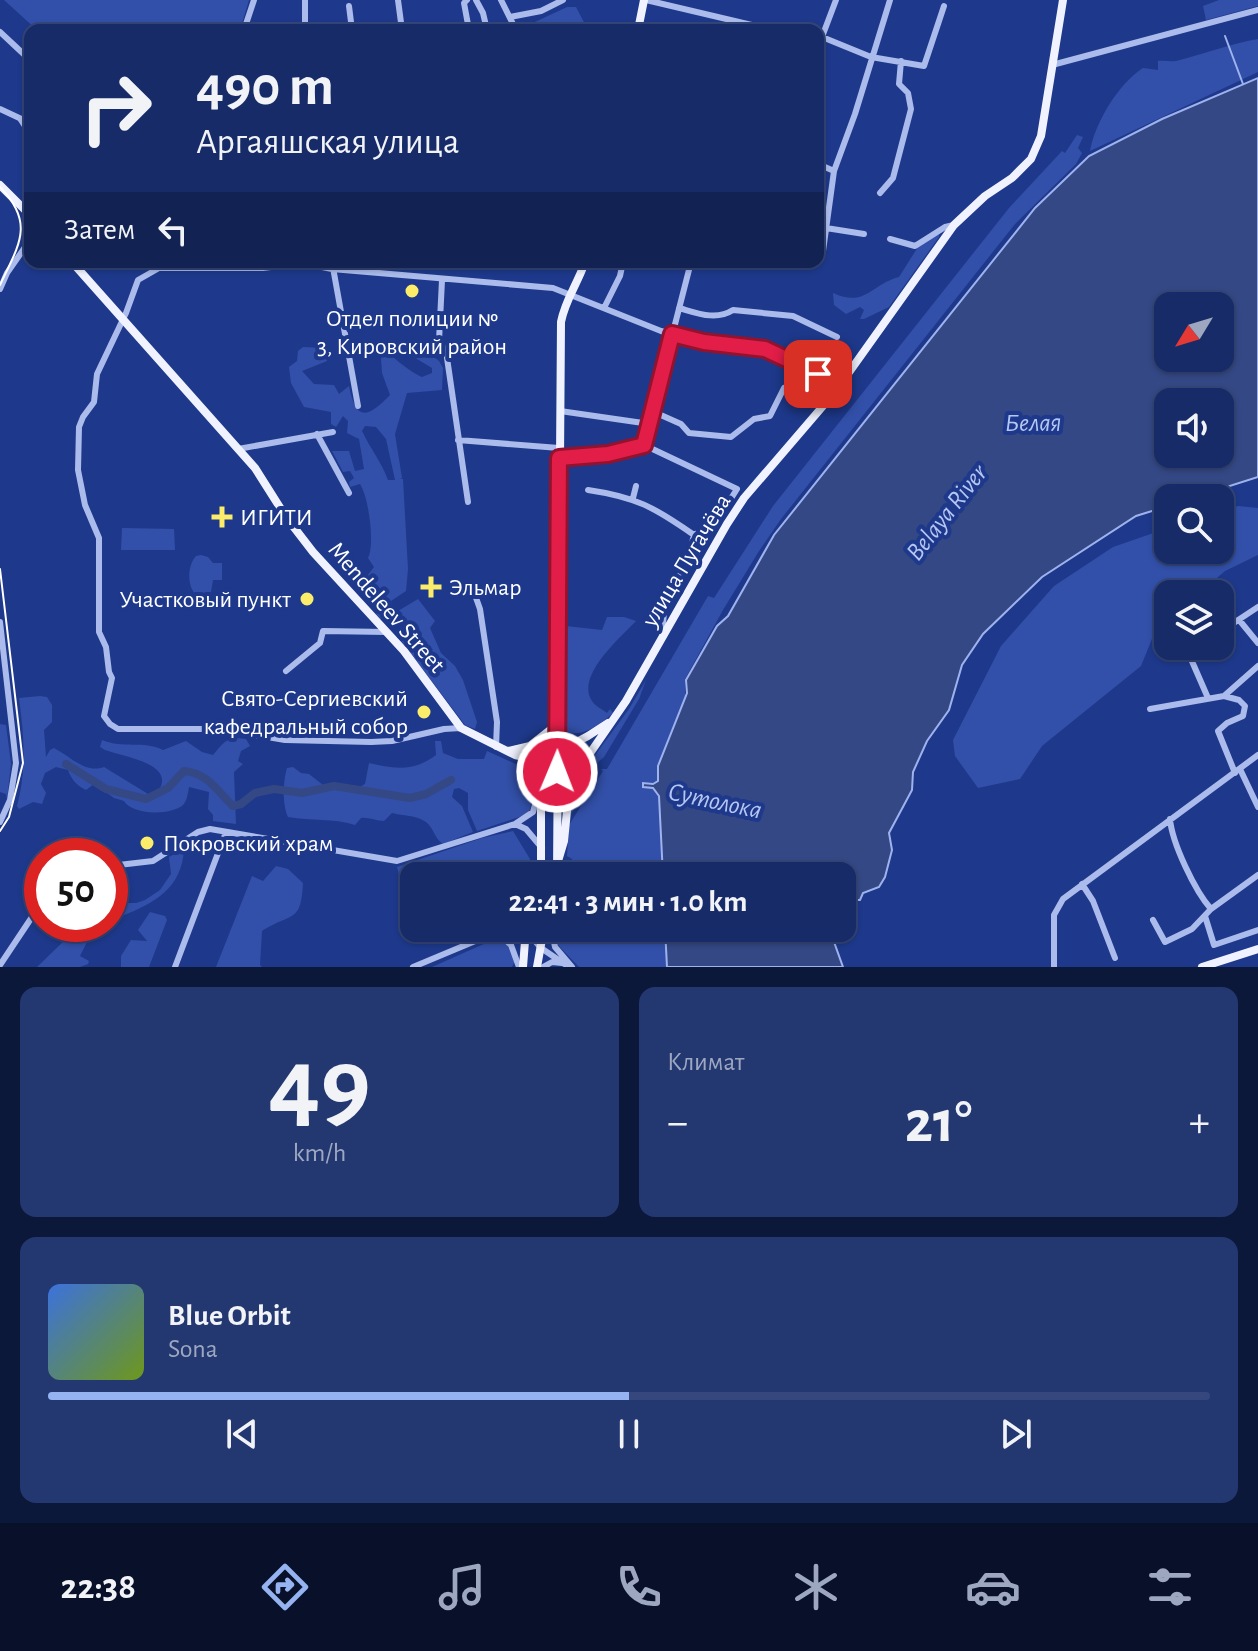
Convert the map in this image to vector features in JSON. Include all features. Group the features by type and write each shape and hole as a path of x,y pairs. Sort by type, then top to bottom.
{"main road":[{"path":"639,24 645,0"},
{"name":"улица Пугачёва","path":"558,861 564,841 567,802 575,775 620,711 744,498 835,392 954,225 1031,159 1041,136 1063,0"},
{"path":"0,185 24,209"},
{"name":"Mendeleev Street","path":"77,268 255,468 313,552 404,651 461,728 521,758 541,761"},
{"path":"558,861 561,322 565,301 582,268"},
{"path":"559,690 563,734 571,741 579,741"},
{"path":"506,751 530,746 554,728 559,690"},
{"path":"541,761 597,731 620,711"},
{"path":"542,862 541,761 558,728"},
{"path":"506,751 533,768 536,783 541,787"},
{"path":"521,967 530,942"},
{"path":"534,942 537,967"},
{"path":"1202,967 1258,949"}],"street":[{"path":"246,24 254,0"},
{"path":"305,0 305,24"},
{"path":"398,0 401,24"},
{"path":"467,0 464,3 468,24"},
{"path":"476,0 486,24"},
{"path":"501,0 513,24"},
{"path":"510,17 541,11 563,0"},
{"path":"645,0 746,24"},
{"path":"824,28 836,0"},
{"path":"824,235 834,171 890,0"},
{"path":"349,6 351,24"},
{"path":"824,39 871,57 924,66 944,6"},
{"path":"1052,65 1258,10"},
{"path":"0,32 24,54"},
{"path":"880,193 893,178 911,109 908,93 899,84 901,61"},
{"path":"0,109 24,120"},
{"path":"18,117 24,126"},
{"path":"824,167 834,171"},
{"path":"890,239 915,246 945,227 954,225"},
{"path":"826,228 864,234"},
{"path":"0,289 24,249"},
{"path":"159,268 138,280 97,374 94,402 79,427 78,470 85,505 99,538 99,632 106,647 112,678 104,716 118,729 222,729 285,740 384,742 439,729 461,728"},
{"path":"332,268 358,406"},
{"path":"346,268 442,280 553,288 672,334 704,342 765,349 818,374"},
{"path":"374,272 375,268"},
{"path":"604,308 622,268"},
{"path":"644,445 689,268"},
{"path":"442,280 439,341 446,351 468,502"},
{"path":"679,308 712,316 724,316 733,310 793,316 837,337"},
{"path":"654,412 681,424 689,433 731,437 754,419 770,416 784,388"},
{"path":"560,411 650,424"},
{"path":"238,449 333,432"},
{"path":"317,434 349,493"},
{"path":"458,440 559,453 608,454 644,445 737,489 715,524 694,535 664,613 661,640"},
{"path":"633,498 636,486"},
{"path":"588,490 633,498 694,535"},
{"path":"475,595 480,609 497,722 496,747"},
{"path":"1234,624 1258,607"},
{"path":"1240,621 1258,643"},
{"path":"0,622 16,763 10,800 0,822"},
{"path":"286,671 320,643 323,631 387,632"},
{"path":"1192,660 1208,698"},
{"path":"1224,696 1258,666"},
{"path":"1150,709 1224,696 1239,700 1245,706 1243,716 1218,731 1258,807"},
{"path":"1054,967 1054,915 1063,899 1258,755"},
{"path":"128,864 153,861 187,839 210,829 397,861 515,824 533,812 541,787"},
{"path":"1170,819 1171,831 1200,895 1211,909"},
{"path":"515,824 526,829 542,848"},
{"path":"175,967 226,832"},
{"path":"1153,920 1165,942 1192,929 1211,909 1258,875"},
{"path":"1082,884 1093,901 1115,958"},
{"path":"1205,916 1214,945 1258,930"},
{"path":"0,965 24,929"},
{"path":"413,967 471,942"},
{"path":"508,942 521,967"},
{"path":"542,942 570,966"},
{"path":"554,942 570,966"},
{"path":"543,967 557,962 570,966"}],"shaded area":[{"path":"4,0 249,0 242,24 30,24"},
{"path":"1219,0 1258,0 1258,6 1206,20 1203,6"},
{"path":"567,7 576,7 585,24 520,23 535,22"},
{"path":"1258,39 1258,72 1090,151 1109,105 1125,84 1143,68 1158,70 1158,61 1176,61"},
{"path":"1077,135 1083,137 1078,148 1082,153 1076,164 1015,224 781,519 723,610 685,679 685,697 658,766 658,781 643,787 653,788 659,795 662,862 572,862 567,856 569,825 603,771 601,769 607,769 708,596 714,598 773,506 1009,208 1062,151 1065,153"},
{"path":"939,234 889,307 860,319 864,310 860,307 846,314 834,305 833,293 853,298 899,277 918,247"},
{"path":"380,344 422,377 432,373 432,368 412,356 434,357 443,368 442,390 407,393 395,434 400,479 403,479 408,569 406,591 391,601 393,609 381,619 376,614 388,604 384,596 376,593 366,597 358,588 374,567 368,558 371,533 366,500 360,484 350,487 349,482 354,478 350,471 343,472 332,451 349,451 355,471 364,469 359,439 347,433 348,421 343,416 336,427 331,424 331,412 304,407 291,383 289,367 297,361 298,351 303,347 325,348 327,361 302,371 314,384 334,385 339,394 349,386 355,406 364,413 375,409 390,395 382,373","holes":["365,426 376,427 386,439 395,480 388,480 362,431"]},
{"path":"1234,507 1258,508 1258,555 1225,571 1214,580 1154,580 1154,634 1141,666 1042,746 1020,779 978,788 955,756 953,740 1001,646 1054,586 1113,547 1154,533 1154,564 1234,564"},
{"path":"122,528 174,529 175,550 121,550"},
{"path":"201,555 213,563 222,563 222,580 213,580 211,592 204,596 196,595 193,591 189,576 193,560"},
{"path":"418,599 435,621 430,628 441,653 455,666 463,680 477,722 475,729 465,725 400,639 405,625 398,611"},
{"path":"607,617 636,621 602,658 590,680 588,691 592,701 607,713 610,709 613,713 586,731 567,733 566,626 602,630"},
{"path":"646,680 639,699 604,757 597,763 570,816 579,777 629,709"},
{"path":"47,697 52,705 52,722 44,730 46,757 54,748 84,766 104,767 153,797 161,786 162,777 157,770 105,750 100,747 102,740 148,745 163,750 186,741 202,752 213,755 226,741 246,739 250,746 241,751 238,761 243,764 234,772 236,824 213,821 208,809 209,792 189,787 183,805 177,809 143,811 128,806 94,784 86,790 75,782 68,770 56,767 45,773 41,784 46,793 42,804 33,802 19,809 24,752 19,698"},
{"path":"0,724 6,725 11,764 7,799 6,794 0,792"},
{"path":"435,741 441,741 443,753 458,759 484,759 487,751 529,770 531,806 528,814 477,831 468,810 468,793 454,789 452,797 462,806 473,832 443,844 426,822 392,813 384,821 361,818 355,825 288,817 284,792 287,768 293,767 309,774 323,785 351,792 365,784 369,763 395,768 420,764 436,755"},
{"path":"513,831 530,862 412,862"},
{"path":"184,849 182,863 172,884 156,899 128,913 128,903 145,900 160,890 171,874 169,857"},
{"path":"276,866 288,869 303,883 297,911 262,931 262,967 216,967 252,876 263,881"},
{"path":"150,912 165,916 167,920 149,967 121,967 121,956 131,940 147,941 138,930"},
{"path":"63,942 87,942 80,956 89,961 88,964 80,967 37,967"},
{"path":"488,942 507,944 515,961 512,967 432,967"},
{"path":"666,942 667,967 579,967 557,944"}],"water":[{"name":"Белая","path":"1258,78 1258,477 1234,485 1154,484 1154,510 1136,516 1042,577 983,634 962,665 949,710 927,741 913,772 912,790 889,833 892,850 885,877 879,887 863,893 860,900 856,900 856,862 662,862 659,796 653,788 643,787 643,783 658,781 658,766 687,693 686,680 717,626 728,616 774,535 1035,208 1089,156 1162,119"},
{"path":"666,942 834,942 843,967 667,967"}],"waterway":[{"path":"1225,36 1243,84"},
{"name":"Сутолока","path":"66,764 106,789 146,799 168,788 184,771 192,772 212,784 233,806 255,793 274,789 302,793 334,786 410,798 426,794 451,780"}],"tram line":[{"path":"0,187 18,212 21,224 17,247 0,285"},
{"path":"0,569 23,763 9,817 0,831"}],"place":[{"name":"Отдел полиции № 3, Кировский район","path":"412,291"},
{"name":"ИГИТИ","path":"222,517"},
{"name":"Эльмар","path":"431,587"},
{"name":"Участковый пункт","path":"307,599"},
{"name":"Свято-Сергиевский кафедральный собор","path":"424,712"},
{"name":"Покровский храм","path":"147,843"}],"route":[{"path":"557,772 559,458 608,454 644,445 672,334 704,342 765,349 818,374"}],"water label":[{"name":"Belaya River","path":"946,512"}]}
